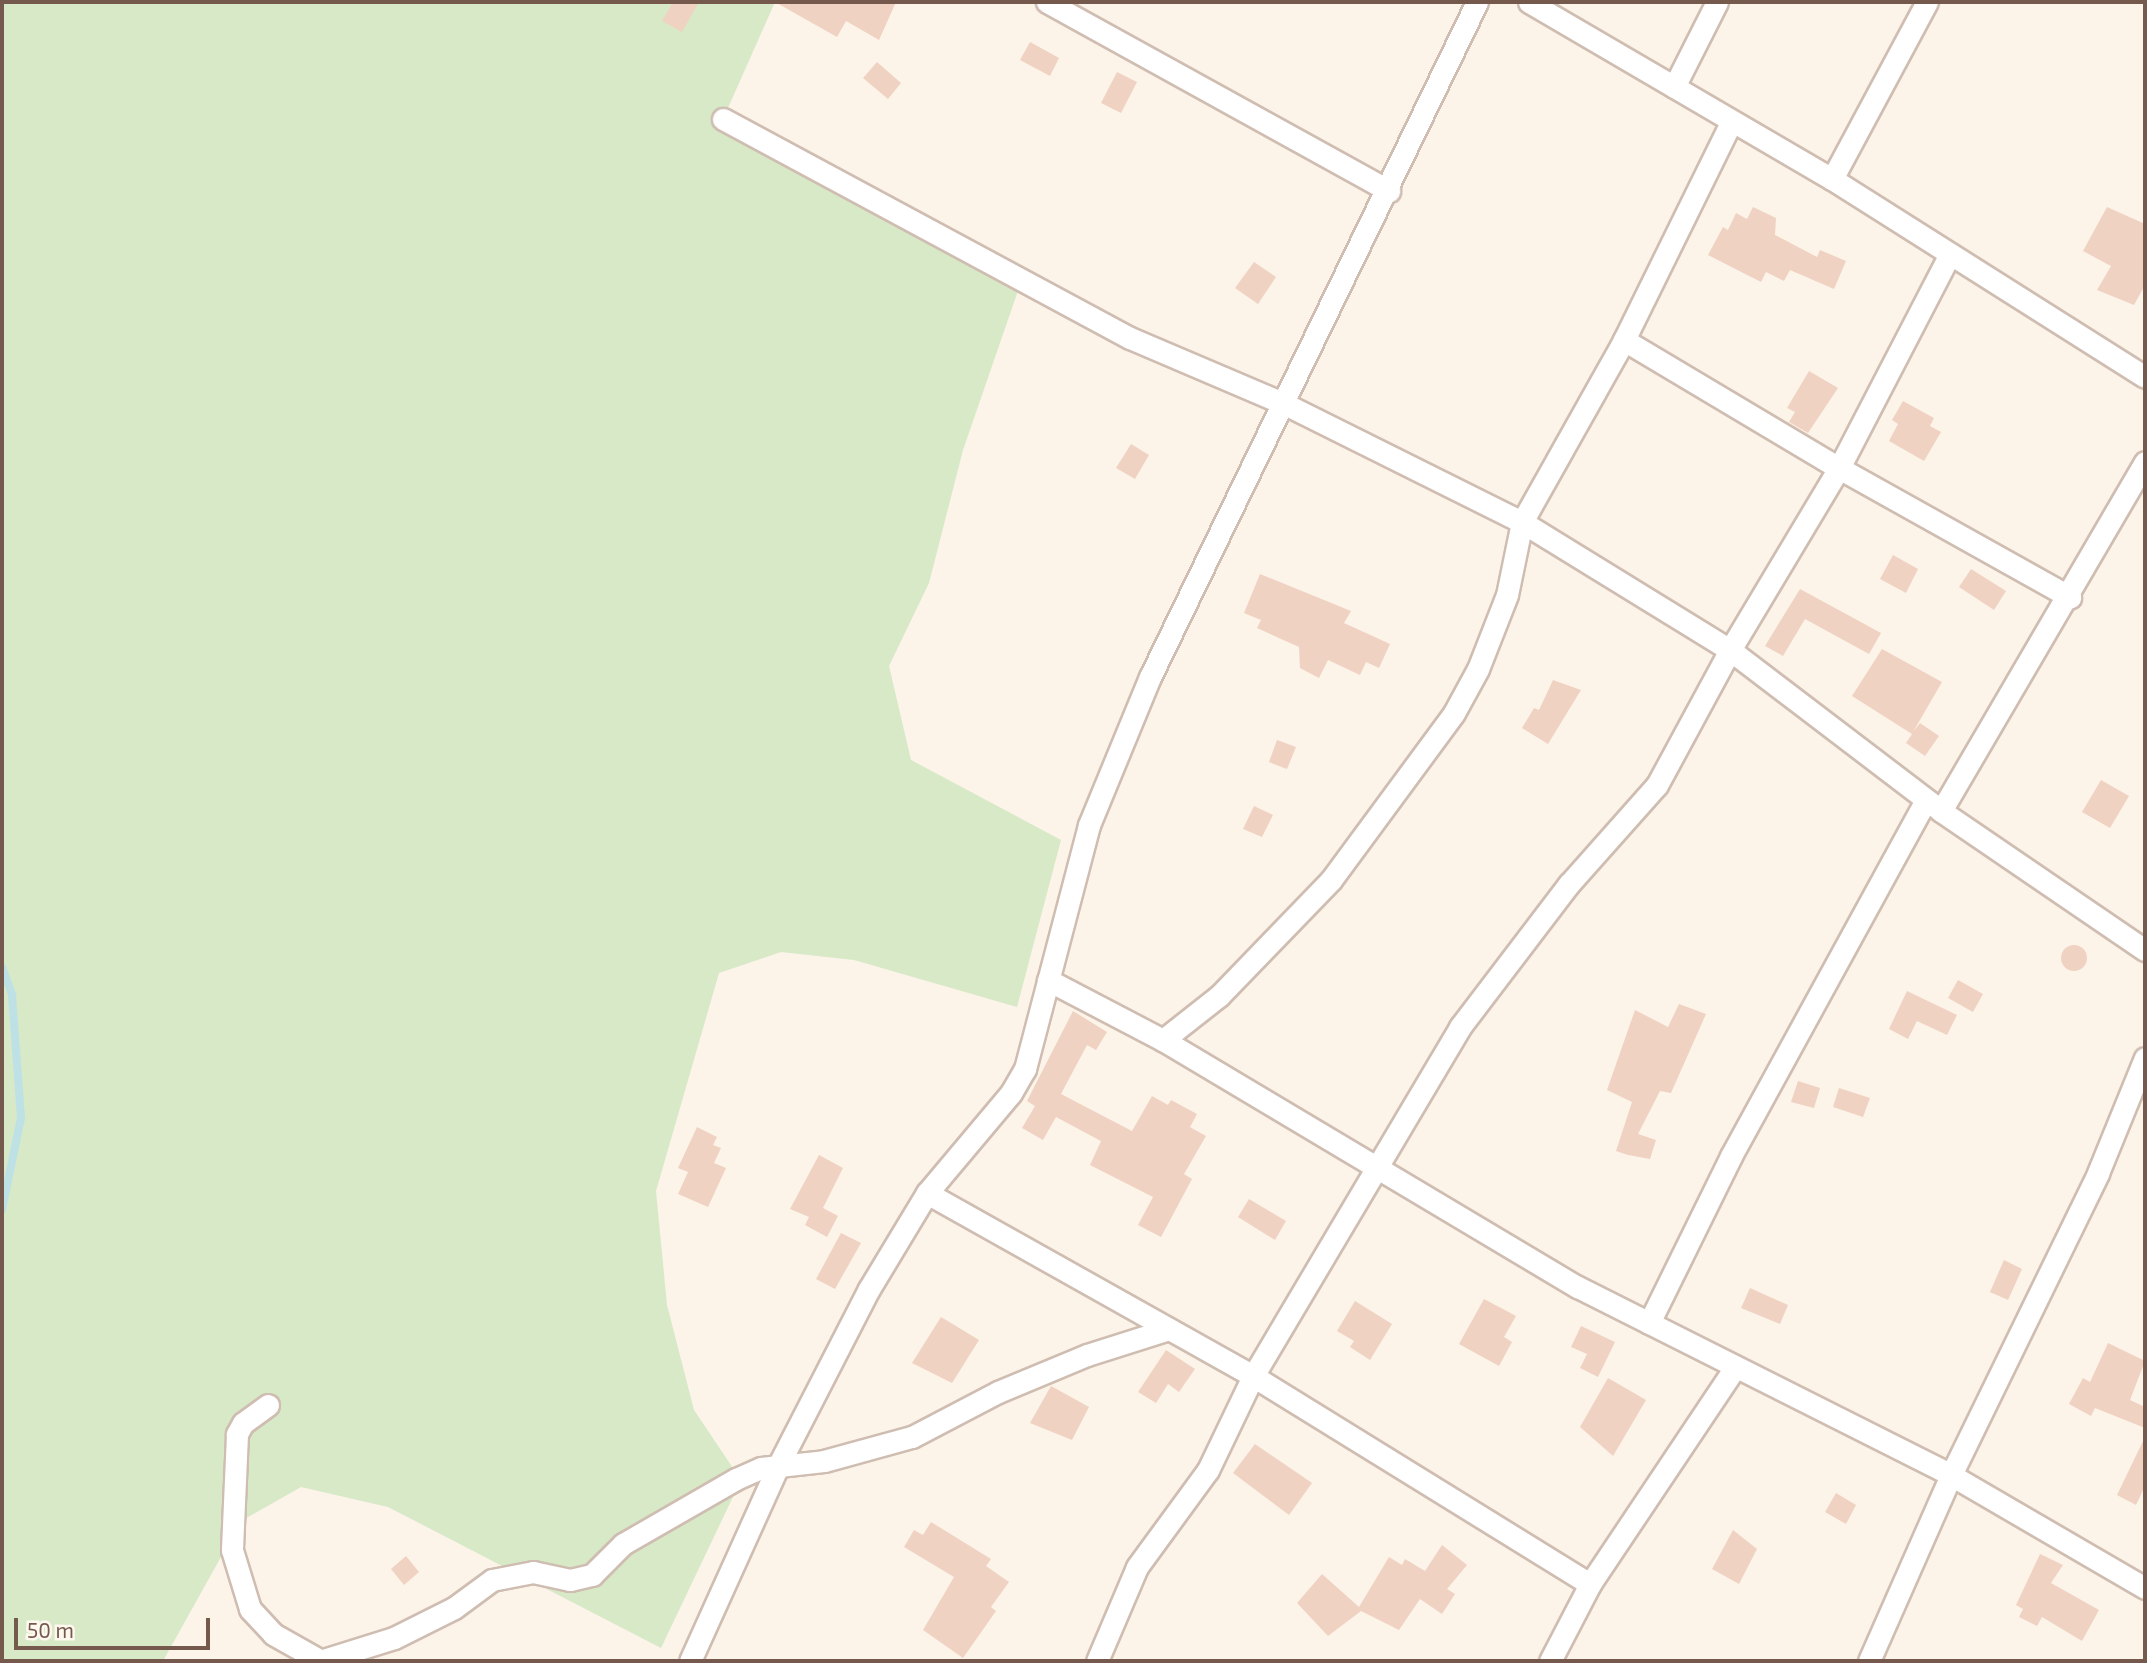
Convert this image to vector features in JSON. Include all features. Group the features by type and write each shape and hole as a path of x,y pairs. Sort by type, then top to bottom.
{"street":[{"path":"1047,2 1389,191"},
{"path":"690,1661 779,1464 869,1289 927,1193 1012,1093 1025,1069 1089,825 1150,677 1389,191 1477,2"},
{"path":"1529,2 1731,123 1832,179 2145,377"},
{"path":"1674,87 1717,2"},
{"path":"1832,179 1927,2"},
{"path":"723,119 1130,338 1285,404 1521,522 1730,650 1933,806 2145,950"},
{"path":"1163,1040 1219,996 1331,880 1454,713 1478,669 1507,595 1521,522 1624,340 1731,123"},
{"path":"1097,1661 1137,1567 1208,1470 1253,1376 1460,1027 1569,884 1657,785 1730,650 1839,468 1950,254"},
{"path":"1624,340 1839,468 2070,597"},
{"path":"1649,1323 1764,1095 1933,806 2070,597 2145,462"},
{"path":"1048,980 1163,1040 1578,1287 1951,1475 2145,1588"},
{"path":"1869,1661 1951,1475 2098,1173 2145,1058"},
{"path":"927,1193 1253,1376 1590,1584"},
{"path":"268,1405 243,1423 237,1434 232,1550 250,1609 273,1634 320,1661 394,1638 454,1608 492,1580 533,1572 569,1580 592,1575 623,1544 687,1504 749,1473 779,1464 824,1461 912,1437 1011,1387 1087,1355 1169,1329"},
{"path":"1550,1661 1590,1584 1735,1367"}],"green space":[{"path":"2,2 775,2 723,119 1020,285 963,450 929,583 889,666 911,760 1061,840 1017,1007 854,960 781,952 719,973 656,1191 667,1305 694,1410 741,1480 661,1648 388,1507 301,1487 241,1521 163,1661 2,1661"}],"building":[{"path":"673,2 699,2 682,32 662,21"},
{"path":"775,2 896,2 879,40 846,21 837,37"},
{"path":"1030,42 1059,58 1050,76 1020,60"},
{"path":"877,62 901,83 888,99 863,78"},
{"path":"1117,72 1137,82 1121,113 1101,103"},
{"path":"1753,207 1776,218 1775,235 1817,257 1820,250 1846,261 1834,289 1790,270 1784,281 1766,272 1761,282 1708,255 1723,227 1728,230 1736,213 1747,219"},
{"path":"2107,207 2145,224 2145,285 2134,305 2097,290 2111,266 2083,251"},
{"path":"1254,262 1276,277 1258,304 1235,288"},
{"path":"1809,371 1838,388 1808,433 1789,422 1795,412 1787,408"},
{"path":"1903,401 1934,418 1930,426 1941,432 1924,461 1889,441 1898,424 1892,420"},
{"path":"1131,444 1149,455 1135,479 1116,468"},
{"path":"1893,555 1918,569 1906,593 1880,579"},
{"path":"1971,569 2006,591 1994,610 1959,587"},
{"path":"1260,574 1351,611 1344,623 1390,644 1379,668 1366,662 1360,675 1328,660 1319,678 1300,668 1299,647 1257,628 1261,620 1244,613"},
{"path":"1800,589 1881,633 1869,654 1805,619 1783,656 1765,646"},
{"path":"1882,649 1942,682 1913,732 1920,723 1939,736 1925,756 1906,743 1912,734 1852,696"},
{"path":"1553,680 1581,690 1548,744 1522,728 1534,708 1539,710"},
{"path":"1277,740 1296,747 1287,769 1269,762"},
{"path":"2101,780 2129,796 2110,828 2082,812"},
{"path":"1254,806 1273,815 1262,837 1243,829"},
{"path":"2074,945 2083,949 2087,958 2083,967 2074,971 2065,967 2061,958 2065,949"},
{"path":"1958,980 1983,994 1973,1012 1948,998"},
{"path":"1907,991 1957,1015 1947,1035 1917,1021 1908,1039 1889,1029"},
{"path":"1679,1004 1706,1014 1671,1093 1660,1091 1638,1134 1656,1140 1650,1159 1616,1151 1632,1102 1607,1090 1635,1010 1668,1027"},
{"path":"1073,1011 1107,1032 1096,1050 1087,1045 1061,1094 1132,1131 1152,1096 1168,1105 1171,1100 1197,1114 1190,1127 1206,1136 1184,1174 1192,1179 1161,1237 1138,1225 1153,1197 1090,1165 1101,1141 1056,1117 1043,1140 1022,1128 1035,1106 1027,1101"},
{"path":"1798,1081 1820,1088 1814,1108 1791,1102"},
{"path":"1839,1088 1870,1098 1863,1117 1833,1107"},
{"path":"697,1127 717,1137 713,1145 721,1148 714,1163 726,1168 708,1207 678,1194 688,1172 678,1168"},
{"path":"819,1155 843,1168 823,1208 838,1216 827,1237 805,1225 809,1217 790,1209"},
{"path":"1249,1199 1286,1221 1275,1240 1238,1217"},
{"path":"841,1233 861,1243 835,1289 816,1279"},
{"path":"2004,1260 2022,1269 2008,1300 1990,1292"},
{"path":"1750,1288 1788,1305 1780,1324 1741,1308"},
{"path":"1484,1299 1516,1316 1504,1337 1512,1342 1499,1366 1459,1344"},
{"path":"1355,1301 1392,1324 1370,1360 1350,1347 1354,1341 1337,1331"},
{"path":"941,1317 979,1340 952,1383 912,1363"},
{"path":"1581,1326 1615,1342 1598,1377 1580,1368 1587,1354 1571,1347"},
{"path":"2108,1343 2145,1361 2130,1400 2145,1407 2145,1428 2095,1408 2091,1416 2069,1404 2083,1378 2090,1382"},
{"path":"1166,1350 1195,1369 1179,1392 1168,1384 1156,1403 1138,1392"},
{"path":"1608,1378 1646,1400 1613,1456 1580,1427"},
{"path":"1051,1386 1089,1407 1072,1440 1030,1423"},
{"path":"2145,1437 2145,1486 2136,1505 2117,1495"},
{"path":"1255,1444 1312,1483 1289,1515 1233,1473"},
{"path":"1836,1493 1856,1505 1846,1524 1825,1512"},
{"path":"931,1522 991,1559 986,1566 1009,1582 991,1607 996,1611 963,1658 923,1630 954,1577 904,1547 914,1530 923,1535"},
{"path":"1733,1530 1757,1549 1739,1584 1712,1569"},
{"path":"1442,1545 1467,1565 1447,1589 1455,1594 1442,1614 1420,1599 1399,1630 1361,1611 1328,1636 1297,1603 1322,1574 1359,1607 1389,1557 1402,1565 1405,1559 1425,1571"},
{"path":"2040,1554 2063,1565 2051,1583 2099,1610 2082,1641 2042,1617 2037,1626 2019,1617 2023,1609 2016,1605"},
{"path":"406,1556 419,1572 404,1585 391,1569"}],"waterway":[{"path":"2,967 12,995 21,1118 2,1210"}]}
